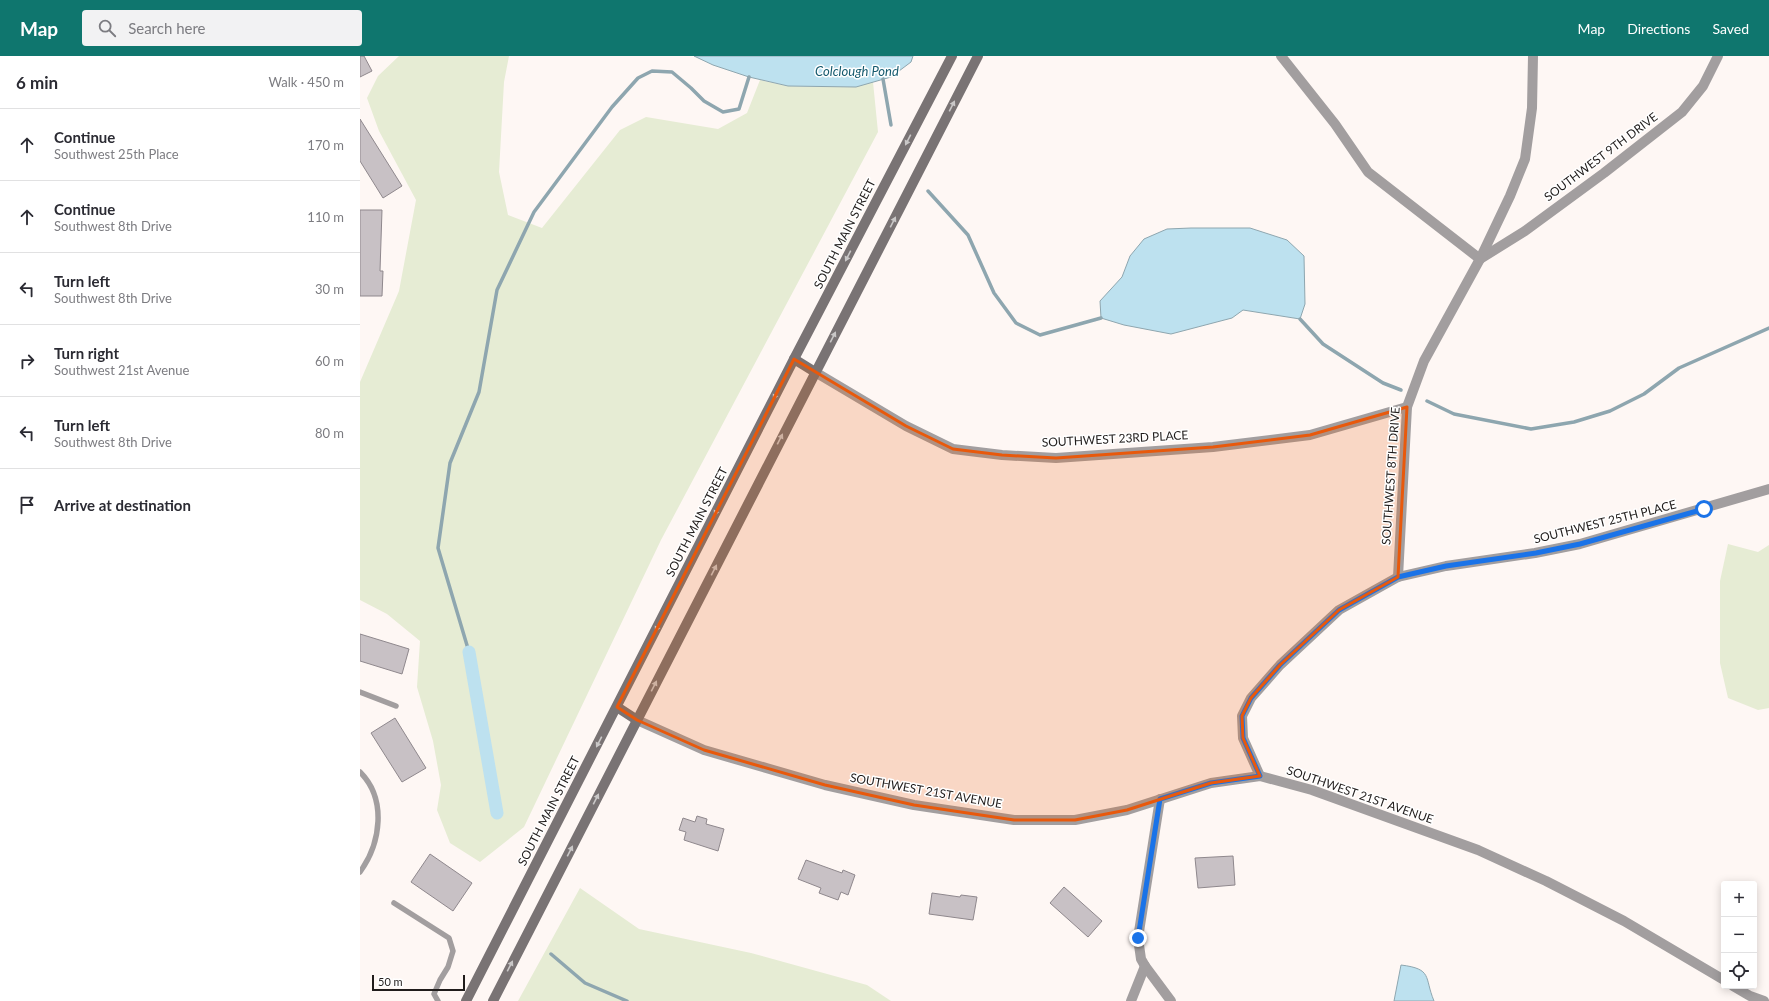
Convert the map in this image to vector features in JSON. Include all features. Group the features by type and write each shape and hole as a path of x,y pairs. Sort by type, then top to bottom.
{"main road":[{"name":"SOUTH MAIN STREET","path":"466,1001 794,360 952,56"},
{"path":"493,1001 978,56"},
{"path":"794,360 815,372"},
{"path":"617,707 637,720"}],"street":[{"path":"1281,56 1335,124 1368,172 1480,259"},
{"name":"SOUTHWEST 8TH DRIVE","path":"1398,577 1408,407 1424,361 1480,259 1510,196 1525,159 1532,108 1533,56"},
{"name":"SOUTHWEST 9TH DRIVE","path":"1480,259 1525,231 1604,173 1682,112 1703,86 1718,56"},
{"name":"SOUTHWEST 23RD PLACE","path":"815,372 906,426 953,449 1002,455 1056,458 1213,447 1273,440 1310,435 1408,407"},
{"name":"SOUTHWEST 25TH PLACE","path":"1398,577 1446,566 1536,553 1580,544 1769,489"},
{"path":"1260,776 1243,738 1242,716 1251,698 1280,665 1339,610 1398,577"},
{"name":"SOUTHWEST 21ST AVENUE","path":"637,720 704,750 825,785 914,805 1014,820 1075,820 1127,810 1211,783 1260,776 1312,790 1478,850 1546,881 1624,921 1721,978"},
{"path":"1160,799 1138,938 1141,958 1145,966 1171,1001"},
{"path":"1131,1001 1145,966"},
{"path":"1739,989 1750,996 1764,1001"}],"lane":[{"path":"360,692 396,706"},
{"path":"360,772 367,779 377,800 378,819 376,840 360,872"},
{"path":"394,903 449,938 453,951 448,967 434,994 438,1001"}],"highlighted area":[{"path":"794,359 906,426 953,449 1002,455 1056,458 1213,447 1310,435 1407,407 1398,577 1339,610 1280,665 1251,698 1242,716 1243,738 1260,776 1211,783 1127,810 1075,820 1014,820 914,805 825,785 704,750 637,720 617,707"}],"green space":[{"path":"399,56 509,56 504,82 499,172 508,215 542,228 620,130 646,117 718,129 747,113 760,80 788,86 856,87 873,82 878,132 661,540 524,827 480,862 450,843 437,810 441,785 433,741 417,687 420,641 387,614 360,600 360,382 399,291 416,200 379,131 367,98 378,76"},
{"path":"1728,544 1758,552 1769,545 1769,708 1758,710 1728,698 1720,663 1720,581"},
{"path":"580,888 639,929 751,953 867,985 891,1001 518,1001"}],"water":[{"name":"Colclough Pond","path":"694,56 913,56 911,62 891,77 856,87 788,86 749,77 713,65"},
{"path":"1250,228 1287,240 1304,256 1305,304 1300,319 1243,310 1232,318 1171,334 1124,325 1101,318 1100,301 1122,277 1130,256 1144,239 1167,229"},
{"path":"1401,965 1418,969 1423,972 1428,980 1434,1001 1394,1001"}],"building":[{"path":"360,56 364,56 372,71 360,77"},
{"path":"360,119 402,186 383,198 360,161"},
{"path":"360,210 382,210 380,271 383,271 382,296 360,296"},
{"path":"360,634 409,649 402,674 360,661"},
{"path":"395,718 426,768 402,782 371,733"},
{"path":"697,816 707,819 706,824 724,829 718,851 684,840 686,832 679,830 683,818 695,822"},
{"path":"430,854 472,883 453,911 411,882"},
{"path":"1233,856 1235,885 1198,888 1195,858"},
{"path":"806,860 842,873 843,870 855,875 848,895 841,892 838,900 819,893 821,888 798,879"},
{"path":"1064,887 1102,921 1088,937 1050,903"},
{"path":"932,893 960,897 961,895 977,897 973,920 929,914"}],"waterway":[{"path":"469,652 438,548 450,463 479,392 497,290 534,212 612,107 638,78 652,71 672,72 704,101 723,112 739,109 749,77"},
{"path":"883,79 891,125"},
{"path":"928,191 968,235 994,293 1016,323 1040,335 1101,318"},
{"path":"1300,319 1323,344 1383,383 1401,390"},
{"path":"1427,401 1454,414 1531,429 1574,422 1610,411 1644,394 1679,368 1769,328"},
{"path":"469,652 497,813"},
{"path":"551,954 585,983 627,1001"}],"route":[{"path":"1138,938 1153,833 1160,799 1211,783 1260,776 1243,738 1242,716 1251,698 1280,665 1339,610 1398,577 1446,566 1536,553 1580,544 1704,509"}]}
